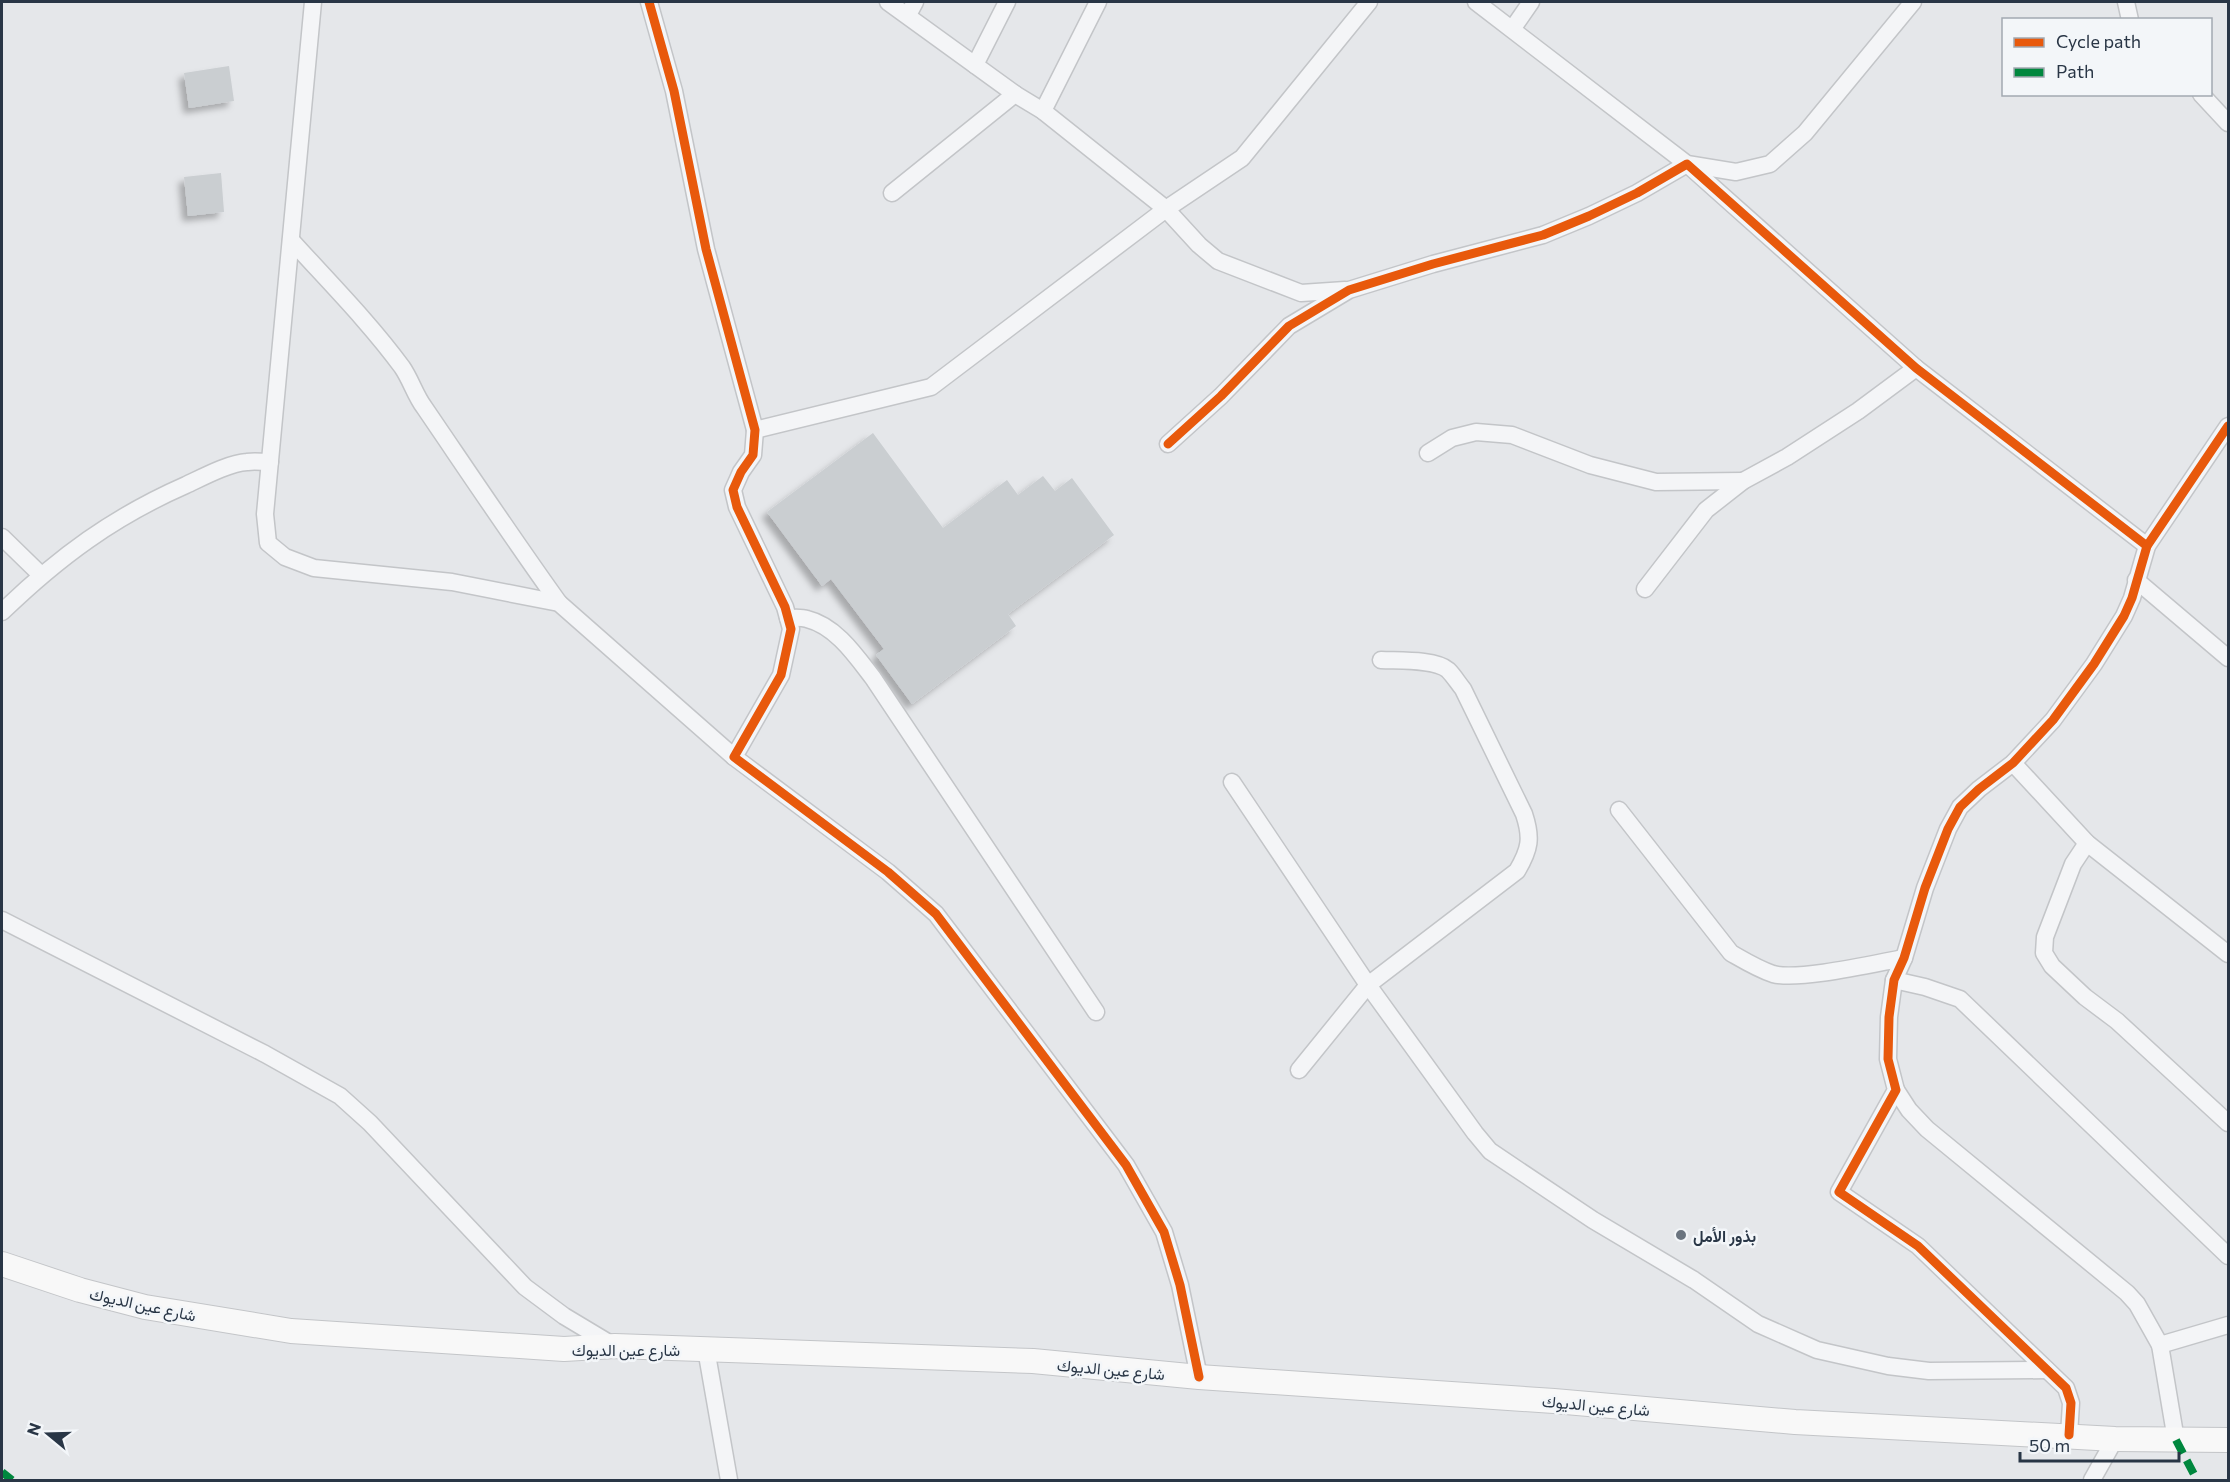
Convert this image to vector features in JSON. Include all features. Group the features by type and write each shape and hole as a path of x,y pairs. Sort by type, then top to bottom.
{"main road":[{"name":"شارع عين الديوك","path":"2,1264 80,1290 145,1307 291,1331 564,1348 706,1349 1033,1362 1199,1377 1554,1401 1795,1422 2115,1439 2229,1440"}],"street":[{"path":"313,2 265,514 268,543 285,557 314,568 452,582 559,603"},
{"path":"649,2 674,91 706,249 755,430 753,455 741,472 733,490 737,507 792,629 781,675 734,757"},
{"path":"888,2 912,8 975,65 1043,111 1166,209 1198,245 1218,261 1301,293 1349,290"},
{"path":"975,65 1007,2"},
{"path":"1043,111 1098,2"},
{"path":"755,430 931,387 1166,209 1242,159 1369,2"},
{"path":"1476,2 1513,28 1687,164 1916,368 2147,546"},
{"path":"1513,28 1531,2"},
{"path":"1168,444 1221,396 1289,326 1349,290 1432,264 1543,235 1637,193 1687,164 1736,172 1770,164 1805,133 1913,2"},
{"path":"2126,2 2130,18"},
{"path":"892,193 1015,94"},
{"path":"2203,96 2229,123"},
{"path":"291,240 404,370 421,404 559,603 734,757 888,872 936,914 1126,1165 1164,1232 1180,1285 1199,1377"},
{"path":"1645,589 1706,510 1743,481 1759,474 1814,440 1916,368"},
{"path":"2176,1440 2160,1345 2137,1304 2127,1293 1927,1129 1909,1110 1896,1090 1888,1059 1889,1017 1894,980 1904,958 1925,888 1948,830 1960,807 2013,763 2053,720 2094,664 2124,616 2132,598 2147,546 2229,426"},
{"path":"1428,453 1452,438 1476,432 1494,433 1512,435 1590,465 1656,482 1743,481"},
{"path":"2,612 41,574 118,519 163,495 245,462 270,462"},
{"path":"2,537 41,574"},
{"path":"2136,580 2229,658"},
{"path":"788,618 807,619 829,629 850,648 873,678 1096,1012"},
{"path":"1299,1070 1368,985 1517,871 1529,844 1529,828 1524,814 1455,677 1446,668 1435,664 1381,660"},
{"path":"2013,763 2087,843 2229,954"},
{"path":"1232,782 1368,985 1490,1151 1593,1220 1694,1280 1758,1324 1817,1350 1888,1366 1929,1371 2047,1370"},
{"path":"1619,810 1731,953 1753,966 1776,975 1799,974 1904,958"},
{"path":"2087,843 2073,864 2045,937 2044,952 2052,966 2076,989 2117,1021 2229,1123"},
{"path":"2,920 265,1054 340,1096 370,1123 525,1287 564,1316 615,1347"},
{"path":"1894,980 1925,987 1960,999 2229,1256"},
{"path":"1896,1090 1839,1192 1918,1246 2066,1388 2071,1403 2069,1435"},
{"path":"2160,1345 2229,1324"},
{"path":"706,1349 729,1480"},
{"path":"2092,1480 2115,1439"}],"building":[{"path":"229,66 234,101 189,108 184,73"},
{"path":"221,173 224,212 188,216 184,177"},
{"path":"873,433 943,528 1007,480 1018,495 1043,476 1055,491 1072,478 1114,535 1008,614 1016,626 912,704 876,655 884,649 831,579 822,586 767,512"}],"marked path":[{"path":"2176,1440 2197,1480"},
{"path":"2,1472 12,1480"}],"cycle path":[{"path":"649,2 674,91 706,249 755,430 753,455 741,472 733,490 737,507 785,607 791,629 781,675 734,757 888,872 936,914 1126,1165 1164,1232 1180,1285 1199,1377"},
{"path":"1168,444 1221,396 1289,326 1349,290 1433,264 1543,235 1637,193 1687,164 1916,368 2147,546"},
{"path":"2069,1435 2071,1403 2066,1388 1918,1246 1839,1192 1896,1090 1888,1059 1889,1017 1894,980 1904,958 1925,888 1948,829 1960,807 2013,763 2053,720 2094,664 2124,616 2132,598 2147,546 2228,426"}],"place":[{"name":"بذور الأمل","path":"1681,1235"}]}
